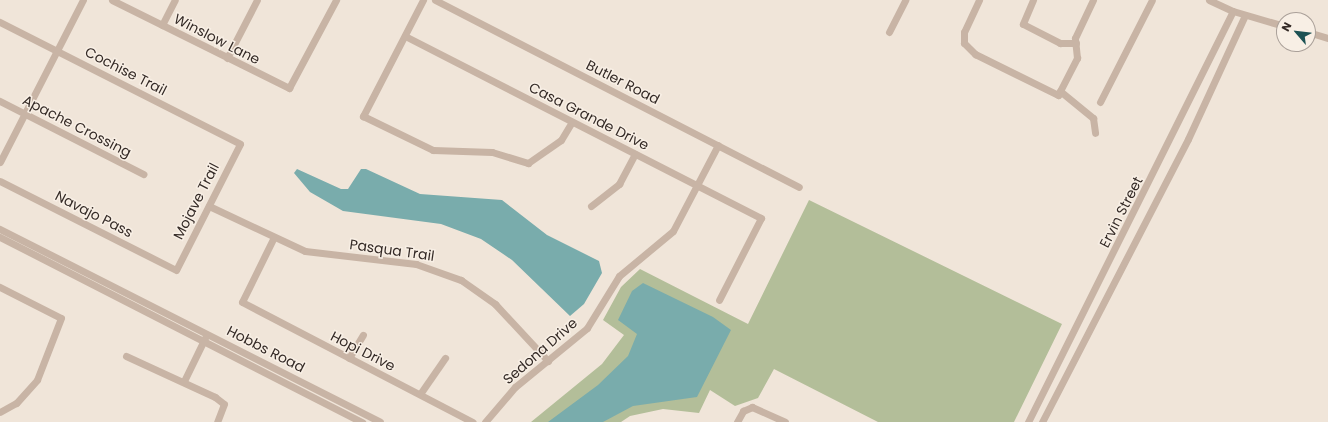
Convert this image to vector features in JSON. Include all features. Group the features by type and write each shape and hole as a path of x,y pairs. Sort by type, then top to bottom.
{"street":[{"path":"0,162 83,0"},
{"name":"Winslow Lane","path":"112,0 288,88 336,0"},
{"path":"162,25 175,0"},
{"path":"226,58 257,0"},
{"path":"423,0 363,116 433,150 487,151 528,163 560,140 572,122"},
{"name":"Butler Road","path":"435,0 799,187"},
{"path":"889,32 905,0"},
{"path":"979,0 964,32 964,43 975,54 1058,96 1077,58 1076,43 1093,0"},
{"path":"1033,0 1023,24 1060,43 1076,43"},
{"path":"1100,102 1152,0"},
{"path":"1209,0 1245,16 1276,24"},
{"name":"Ervin Street","path":"1028,422 1233,11"},
{"name":"Ervin Street","path":"1042,422 1188,139 1245,16"},
{"name":"Cochise Trail","path":"0,22 240,144"},
{"path":"1316,34 1328,38"},
{"name":"Casa Grande Drive","path":"404,36 761,218 719,300"},
{"path":"1060,91 1093,118 1095,133"},
{"name":"Apache Crossing","path":"0,101 143,174"},
{"name":"Mojave Trail","path":"176,270 240,144"},
{"name":"Sedona Drive","path":"485,422 515,388 587,328 619,276 673,231 698,186 718,145"},
{"path":"591,206 619,184 635,154"},
{"name":"Navajo Pass","path":"0,181 176,270"},
{"name":"Pasqua Trail","path":"209,206 273,239 305,251 416,264 461,280 507,315 548,360"},
{"name":"Hobbs Road","path":"0,229 380,422"},
{"name":"Hobbs Road","path":"0,237 362,422"},
{"name":"Hopi Drive","path":"273,239 242,302 474,422"},
{"path":"0,286 61,318 37,380 16,403 0,412"},
{"path":"136,307 140,300"},
{"path":"184,381 208,334"},
{"path":"349,358 364,335"},
{"path":"126,356 184,381 224,404 217,422"},
{"path":"420,394 445,358"},
{"path":"737,422 743,411 752,407 785,422"}],"green space":[{"path":"809,200 1062,324 1014,422 878,422 774,369 758,398 735,406 710,390 699,413 663,409 630,416 621,422 531,422 602,364 624,335 603,320 621,287 640,269 748,324"}],"water":[{"path":"297,169 341,189 348,189 361,169 366,169 420,194 502,200 547,235 599,261 602,273 584,304 570,316 512,260 481,239 441,224 343,211 310,192 294,173"},
{"path":"643,283 713,317 731,330 697,397 633,406 603,422 548,422 598,385 628,356 637,334 618,320 632,291"}]}
